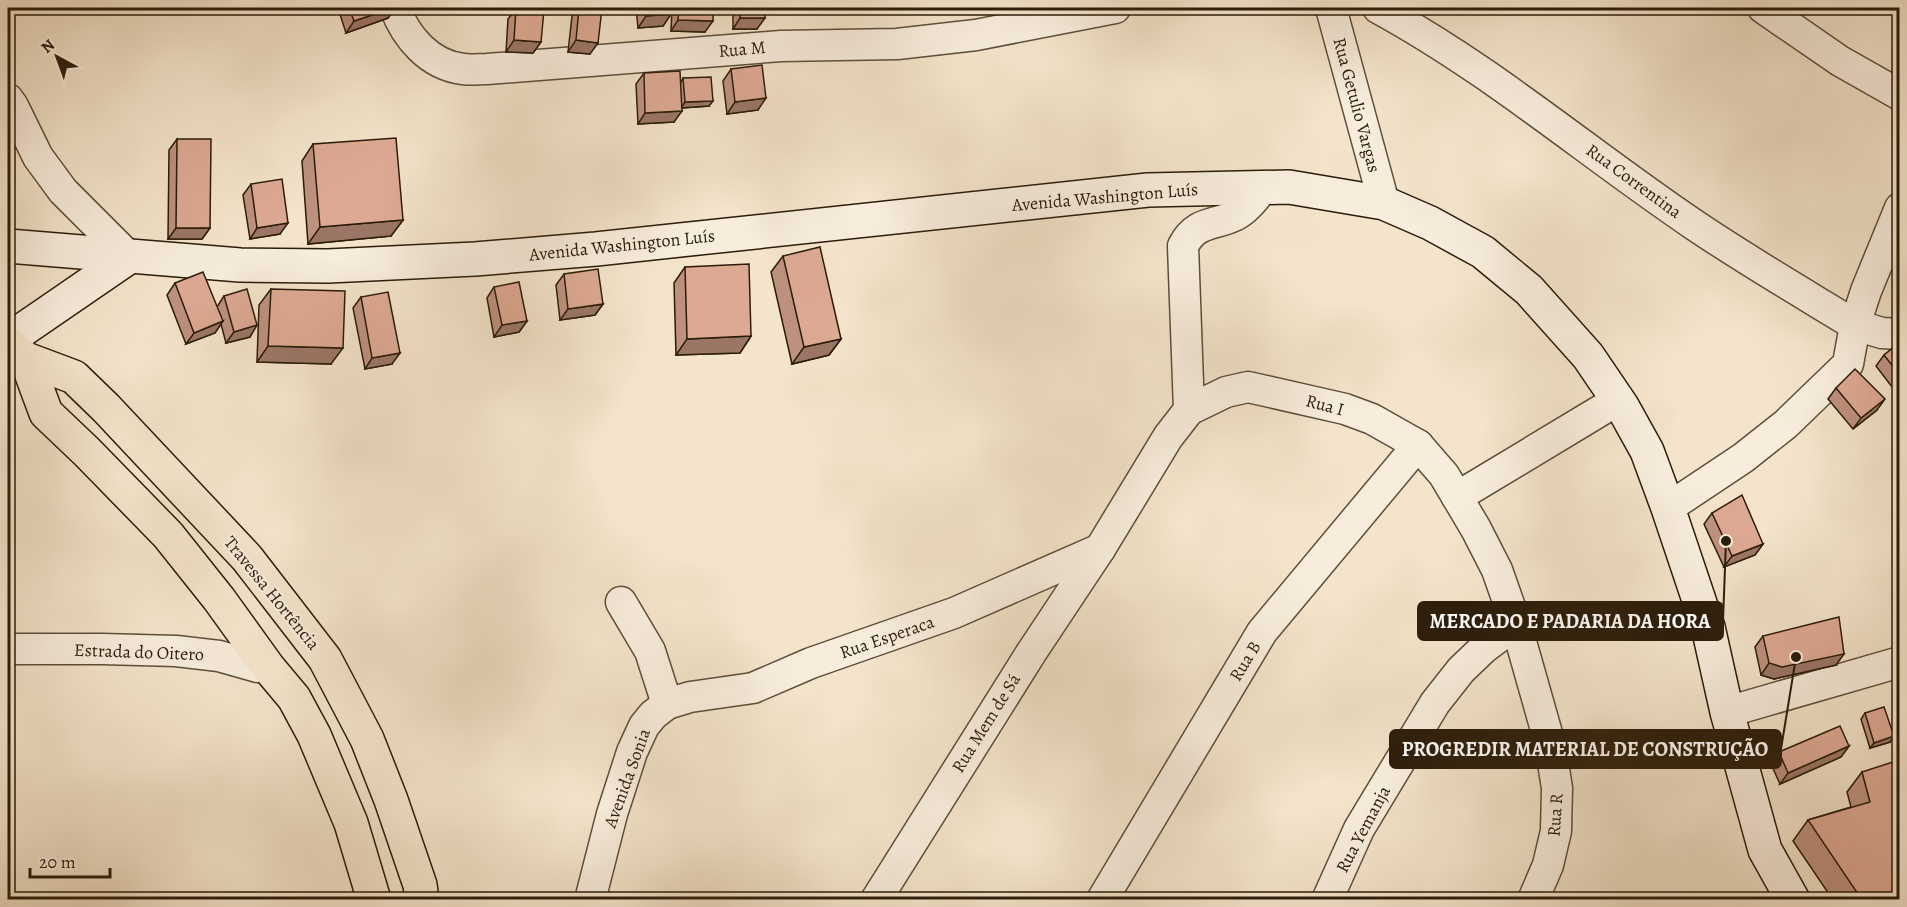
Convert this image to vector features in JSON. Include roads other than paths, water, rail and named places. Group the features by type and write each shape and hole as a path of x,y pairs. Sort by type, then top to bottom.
{"main road":[{"name":"Avenida Washington Luís","path":"8,246 240,265 328,266 475,259 619,247 1148,190 1289,187 1384,203 1430,223 1483,252 1529,290 1588,356 1618,400 1647,451 1668,508 1708,627 1727,712 1765,850 1792,900"},
{"path":"129,257 14,348 46,413 168,535 294,698 314,735 351,823 374,900"},
{"name":"Travessa Hortência","path":"14,348 74,377 106,408 247,558 325,659 367,739 391,800 420,885 422,900"}],"street":[{"name":"Rua M","path":"395,8 403,27 419,46 437,61 462,69 487,69 781,46 897,44 976,35 1115,8"},
{"name":"Rua Getulio Vargas","path":"1330,8 1384,203"},
{"name":"Rua Correntina","path":"1378,8 1412,26 1503,87 1694,224 1855,325 1882,333 1899,334"},
{"path":"1763,8 1840,61 1899,95"},
{"path":"8,99 38,157 63,191 129,257"},
{"path":"1189,410 1183,246 1186,238 1198,227 1235,216 1253,201 1263,188"},
{"path":"1668,508 1743,458 1786,424 1848,364 1855,325 1884,242 1899,207"},
{"name":"Rua I","path":"1100,549 1168,437 1189,410 1226,392 1248,387 1345,409 1372,419 1418,445 1444,475 1497,570 1516,624"},
{"path":"1457,497 1618,400"},
{"name":"Rua B","path":"1102,900 1262,632 1418,445"},
{"name":"Rua Esperaca","path":"667,704 753,688 811,663 954,613 1100,549"},
{"name":"Rua Mem de Sá","path":"876,900 1030,653 1100,549"},
{"path":"621,602 650,651 667,704"},
{"name":"Rua Yemanja","path":"1327,900 1359,829 1435,703 1461,670 1484,648 1516,624"},
{"name":"Rua R","path":"1516,624 1550,744 1557,788 1556,831 1548,865 1533,900"},
{"name":"Estrada do Oitero","path":"8,650 176,651 219,656 258,667 268,667"},
{"path":"1727,712 1899,662"},
{"name":"Avenida Sonia","path":"590,900 612,814 632,752 644,726 667,704"}],"place":[{"name":"MERCADO E PADARIA DA HORA","path":"1726,541"},
{"name":"PROGREDIR MATERIAL DE CONSTRUÇÃO","path":"1796,657"}]}
